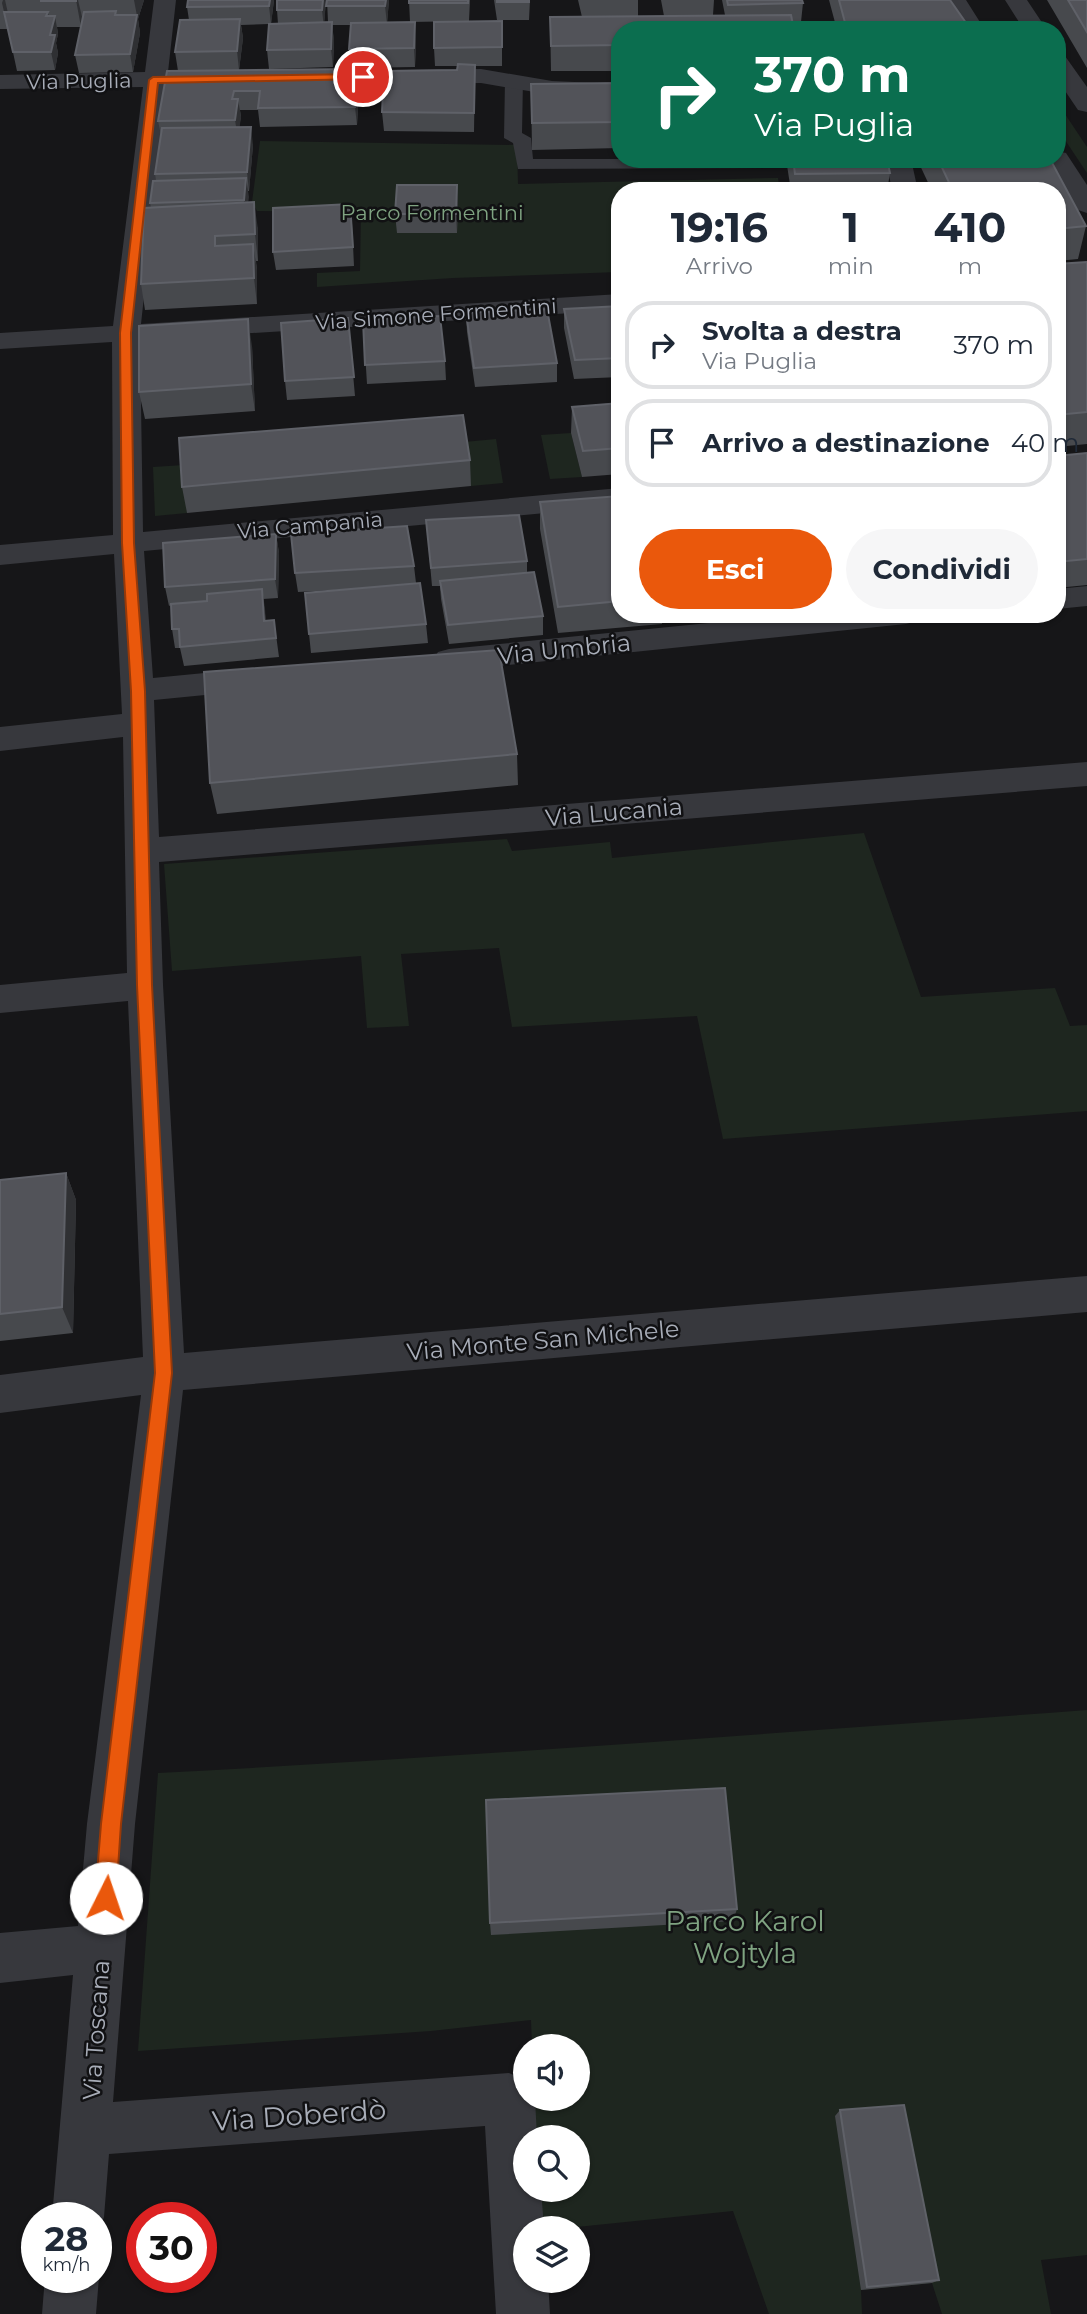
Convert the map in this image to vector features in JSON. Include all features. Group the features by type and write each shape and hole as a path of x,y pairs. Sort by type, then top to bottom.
{"street":[{"name":"Via Toscana","path":"81,2202 111,1824 163,1373 145,985 138,708 128,543 126,333 153,80 165,0"},
{"path":"955,0 968,21"},
{"path":"1016,0 1030,21"},
{"path":"1066,74 1087,104"},
{"path":"290,78 481,76 552,88 611,91"},
{"name":"Via Puglia","path":"0,82 208,79"},
{"path":"1063,168 1087,205"},
{"name":"Via Simone Formentini","path":"0,341 611,303"},
{"name":"Via Campania","path":"0,555 611,498"},
{"path":"1066,598 1087,596"},
{"name":"Via Umbria","path":"427,662 816,623"},
{"path":"0,739 290,676"},
{"name":"Via Lucania","path":"141,850 1087,774"},
{"path":"0,999 145,985"},
{"name":"Via Monte San Michele","path":"0,1394 163,1373 1087,1294"},
{"path":"0,1958 102,1948"},
{"name":"Via Doberdò","path":"88,2130 509,2099 523,2314"},
{"path":"69,2314 71,2293"}],"lane":[{"path":"514,80 513,138 523,138 524,165 611,164"}],"green space":[{"path":"1066,116 1087,147 1087,173 1066,142"},
{"name":"Parco Formentini","path":"260,141 517,145 518,184 778,178 779,182 611,182 611,272 453,278 317,287 317,273 360,271 361,212 257,211 252,202"},
{"path":"571,433 582,477 550,479 541,435"},
{"path":"496,439 503,483 471,486 464,442"},
{"path":"184,465 187,513 155,516 153,467"},
{"path":"864,833 921,997 1055,988 1070,1026 1087,1025 1087,1111 723,1139 697,1016 512,1027 499,948 401,954 409,1026 367,1028 361,956 172,971 164,864 507,839 512,851 610,842 612,858"},
{"name":"Parco Karol Wojtyla","path":"1087,1710 1087,2255 1041,2260 1051,2314 942,2314 932,2283 861,2290 862,2314 769,2314 733,2211 590,2226 590,2216 539,2216 539,2202 590,2202 590,2125 535,2125 535,2111 590,2111 590,2034 532,2034 531,2020 431,2031 138,2051 158,1773 739,1736"}],"building":[{"path":"76,0 76,1 41,1"},
{"path":"188,0 270,0 269,6 187,7"},
{"path":"277,0 323,0 322,10 277,10"},
{"path":"327,0 386,0 385,6 326,6"},
{"path":"409,0 468,0 468,3 409,3"},
{"path":"529,0 529,2 497,2"},
{"path":"727,0 802,0 803,3 728,5"},
{"path":"839,0 950,0 965,21 845,21"},
{"path":"1068,0 1087,0 1087,32"},
{"path":"116,11 115,15 137,15 130,54 75,55 84,12"},
{"path":"4,12 48,12 46,16 55,16 50,35 55,35 51,52 13,52"},
{"path":"791,15 792,21 611,21 611,45 551,46 550,17"},
{"path":"240,19 237,51 175,52 180,20"},
{"path":"502,21 502,47 434,48 434,22"},
{"path":"332,22 331,49 267,50 269,24"},
{"path":"415,22 414,48 349,49 351,23"},
{"path":"458,64 475,65 474,113 382,112 384,71 457,70"},
{"path":"358,69 355,107 258,108 260,91 234,91 232,99 238,99 235,120 158,121 167,71"},
{"path":"611,83 611,122 532,123 531,84"},
{"path":"251,127 247,172 155,174 162,128"},
{"path":"794,168 889,168 890,173 795,174"},
{"path":"942,168 1055,168 1062,182 949,182"},
{"path":"246,178 244,200 150,203 153,181"},
{"path":"397,185 457,185 456,214 395,214"},
{"path":"1066,189 1086,226 1066,228"},
{"path":"254,202 255,234 215,236 215,246 253,244 254,278 141,284 144,208"},
{"path":"350,204 353,247 273,252 273,208"},
{"path":"1087,262 1087,412 1066,414 1066,263"},
{"path":"611,306 611,358 575,360 564,309"},
{"path":"547,309 557,363 474,368 466,313"},
{"path":"440,316 445,361 365,365 363,320"},
{"path":"348,318 354,377 285,381 281,323"},
{"path":"248,319 251,384 139,392 139,326"},
{"path":"611,404 611,449 583,451 572,407"},
{"path":"463,415 470,460 182,487 179,438"},
{"path":"1087,453 1087,559 1066,561 1066,455"},
{"path":"611,497 611,602 558,607 540,502"},
{"path":"519,515 527,561 431,568 426,520"},
{"path":"407,526 414,566 295,573 291,534"},
{"path":"276,534 275,579 165,587 163,543"},
{"path":"534,572 543,616 448,625 440,581"},
{"path":"420,583 426,624 309,634 305,593"},
{"path":"262,589 264,621 274,620 276,638 180,647 179,629 172,629 171,604 207,601 207,594"},
{"path":"499,650 517,754 210,783 204,672"},
{"path":"66,1173 62,1307 0,1314 0,1180"},
{"path":"725,1788 737,1909 490,1923 486,1800"},
{"path":"904,2105 939,2280 867,2287 840,2110"}],"route":[{"path":"106,1898 111,1824 163,1373 145,985 138,691 128,543 126,333 153,80 363,77"}]}
